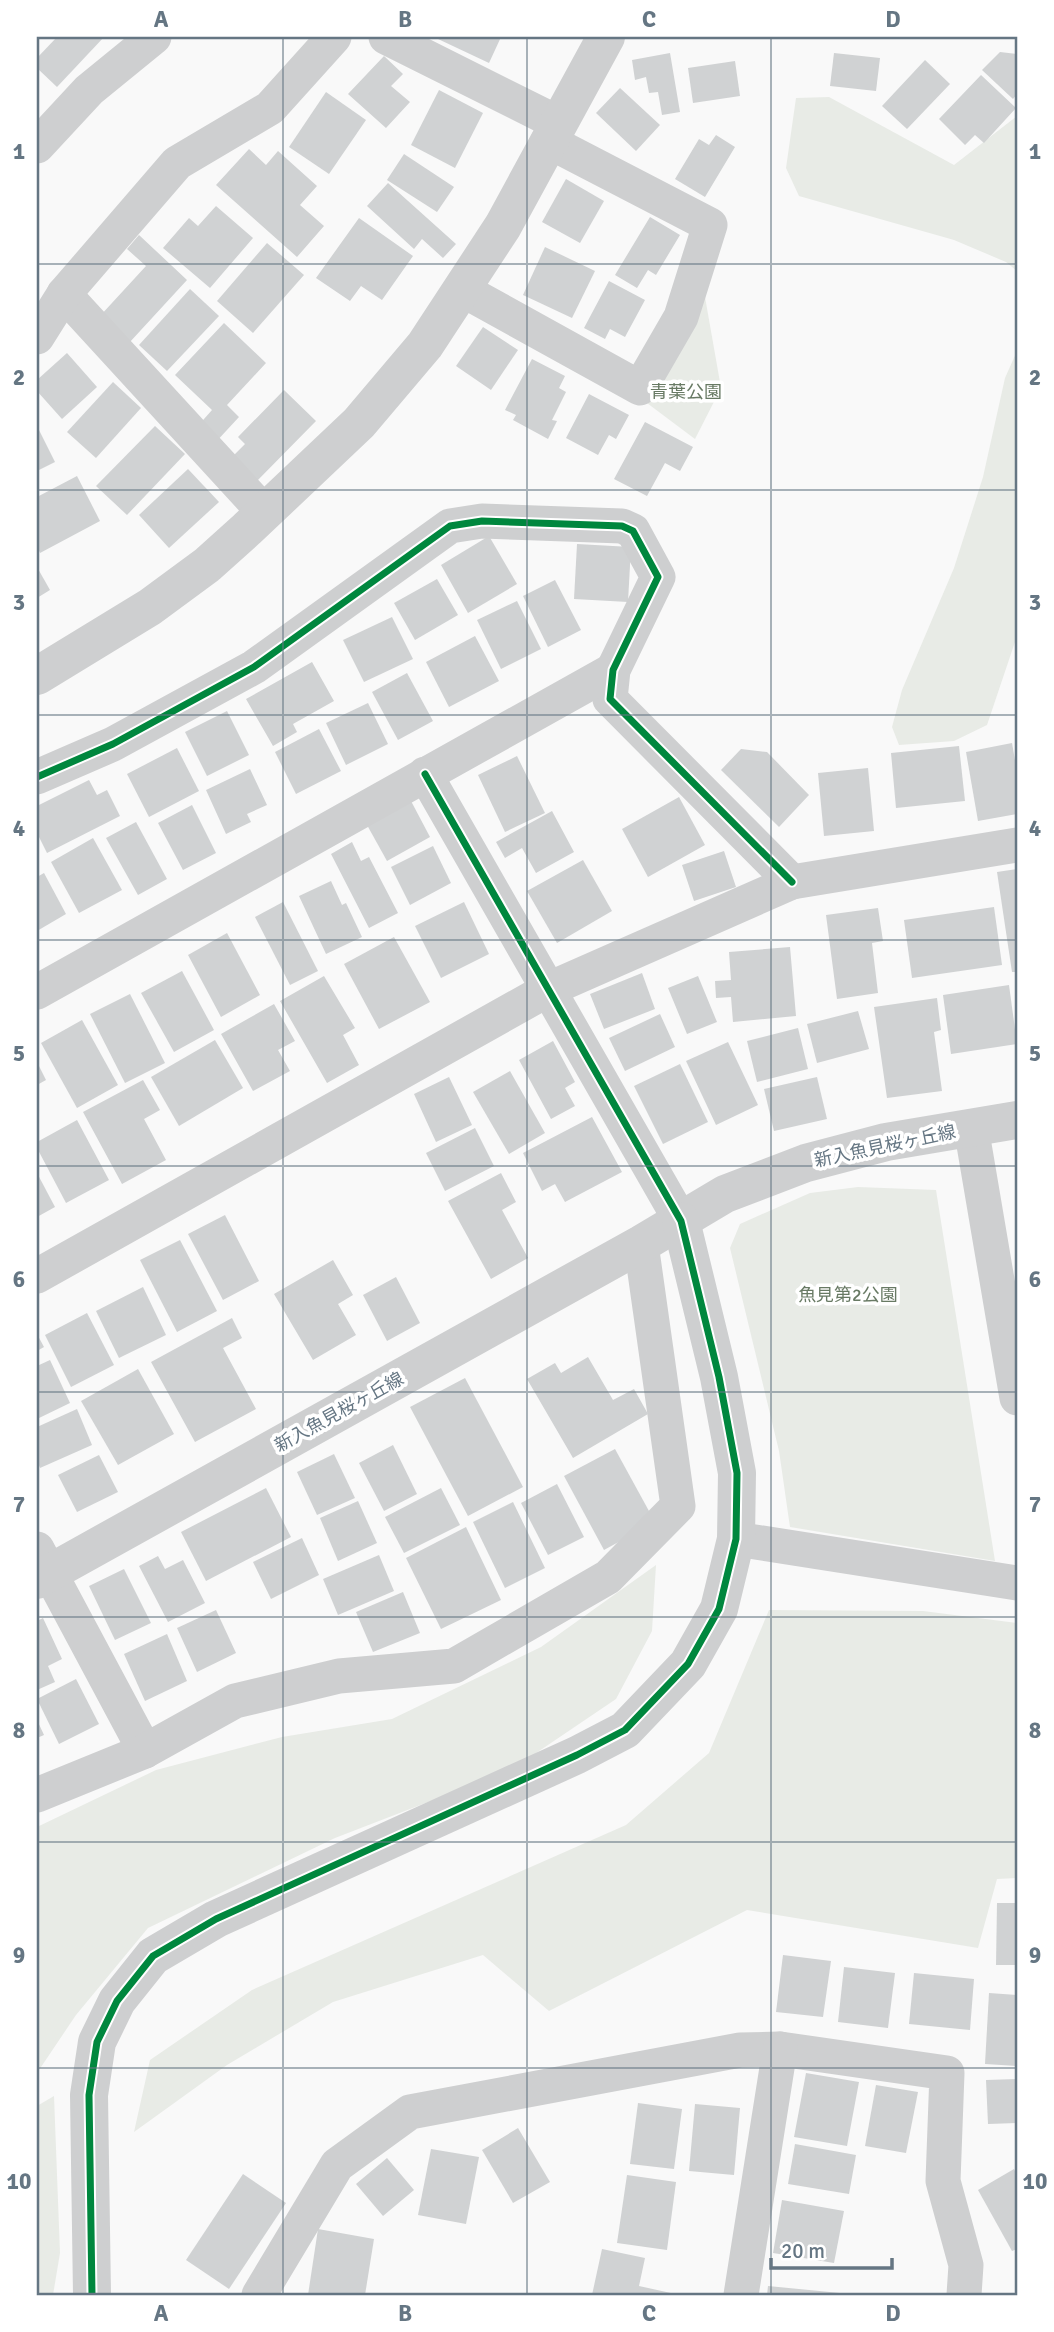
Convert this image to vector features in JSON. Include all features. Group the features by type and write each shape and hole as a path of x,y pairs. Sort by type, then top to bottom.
{"street":[{"path":"37,146 89,90 154,37"},
{"path":"37,337 64,294 177,163 270,108 334,37"},
{"path":"386,37 710,225 681,317 640,388 461,289"},
{"path":"37,676 150,607 207,565 359,423 425,345 503,226 606,37"},
{"path":"64,294 265,513"},
{"path":"37,777 113,744 254,667 450,526 494,522 622,526 633,531 658,578 613,670 610,699 792,882"},
{"path":"37,992 613,670"},
{"path":"92,2295 89,2095 97,2042 117,2001 153,1956 216,1919 577,1755 625,1730 688,1664 719,1609 737,1539 737,1473 719,1377 681,1221 425,775"},
{"path":"37,1276 549,989 792,882 1017,845"},
{"name":"新入魚見桜ヶ丘線","path":"41,1567 641,1244 725,1194 806,1163 887,1142 1017,1120"},
{"path":"971,1127 1017,1398"},
{"path":"37,1794 145,1751 235,1701 339,1676 454,1666 608,1577 678,1506 641,1244"},
{"path":"737,1539 1017,1583"},
{"path":"41,1567 145,1751"},
{"path":"741,2295 780,2049"},
{"path":"259,2295 337,2165 410,2112 740,2050 780,2049 947,2073 943,2180 966,2265 964,2295"}],"green space":[{"path":"829,97 954,165 1017,116 1017,271 1006,262 954,240 799,196 786,168 796,98"},
{"name":"青葉公園","path":"705,297 721,388 695,439 647,403"},
{"path":"1017,351 1017,636 987,725 954,741 899,745 892,727 902,690 954,568 983,477 1005,378"},
{"name":"魚見第2公園","path":"858,1187 936,1190 995,1561 790,1527 779,1451 730,1248 740,1224 810,1193"},
{"path":"656,1565 652,1631 616,1699 511,1770 335,1838 148,1928 76,2015 37,2073 37,1827 156,1770 282,1737 392,1719 541,1647"},
{"path":"769,1610 923,1611 1017,1623 1017,1878 997,1879 978,1948 747,1910 549,2011 483,1955 333,2002 227,2065 134,2132 150,2060 252,1990 626,1825 709,1753"},
{"path":"54,2096 60,2253 53,2295 37,2295 37,2106"}],"building":[{"path":"57,37 104,37 57,87 37,68 37,58"},
{"path":"501,37 489,63 438,39"},
{"path":"1000,52 1017,54 1017,94 1013,99 982,70"},
{"path":"670,53 680,112 662,115 658,92 649,93 646,77 635,80 632,60"},
{"path":"834,53 880,58 876,91 830,86"},
{"path":"384,56 403,74 391,86 410,102 386,128 348,94"},
{"path":"925,60 950,84 907,129 882,106"},
{"path":"735,61 740,96 693,103 688,68"},
{"path":"981,75 1016,108 984,143 975,135 965,145 939,119"},
{"path":"620,88 660,125 636,151 596,113"},
{"path":"439,90 483,113 455,168 411,145"},
{"path":"326,92 366,120 329,174 289,147"},
{"path":"716,135 735,147 705,197 675,179 699,139 709,145"},
{"path":"249,149 266,165 278,151 317,186 300,205 324,226 297,257 216,185"},
{"path":"404,154 454,187 437,212 387,180"},
{"path":"566,179 604,201 580,243 542,222"},
{"path":"388,183 456,244 443,258 422,239 414,249 367,206"},
{"path":"216,206 253,238 210,288 163,248 189,218 198,226"},
{"path":"650,217 680,235 656,275 648,270 637,288 615,275"},
{"path":"359,218 413,256 382,300 361,286 350,301 316,278"},
{"path":"139,235 187,280 129,343 100,316 146,266 127,249"},
{"path":"267,243 304,275 253,333 217,301"},
{"path":"545,247 595,271 572,318 523,295"},
{"path":"609,281 645,300 625,337 610,329 605,339 584,328"},
{"path":"190,289 219,316 167,371 139,345"},
{"path":"224,323 266,363 227,405 239,417 214,444 196,428 212,410 175,375"},
{"path":"483,327 518,350 491,390 456,366"},
{"path":"67,353 97,387 62,419 37,391 37,380"},
{"path":"532,359 565,376 559,388 566,392 552,420 557,421 548,439 513,420 516,415 505,410"},
{"path":"113,382 141,408 96,458 67,432"},
{"path":"284,390 316,421 255,483 230,459 245,444 238,437"},
{"path":"589,394 629,415 616,439 609,435 598,455 566,438"},
{"path":"645,422 693,447 680,471 665,463 647,496 614,479"},
{"path":"37,426 55,462 37,471"},
{"path":"155,426 185,454 127,515 96,486"},
{"path":"188,469 219,502 169,548 139,515"},
{"path":"77,476 100,521 40,553 37,546 37,497"},
{"path":"489,536 517,584 468,613 441,565"},
{"path":"577,544 631,547 628,602 574,599"},
{"path":"37,567 50,590 37,598"},
{"path":"437,579 458,615 415,640 394,603"},
{"path":"555,580 581,630 548,647 523,596"},
{"path":"517,601 541,649 501,669 477,620"},
{"path":"392,617 413,659 364,682 343,640"},
{"path":"475,636 499,681 449,707 426,662"},
{"path":"312,662 334,701 293,724 297,732 273,746 246,699"},
{"path":"407,673 433,721 398,740 372,692"},
{"path":"368,703 388,744 346,765 326,723"},
{"path":"227,711 249,755 207,776 185,732"},
{"path":"319,729 341,771 296,794 275,752"},
{"path":"1012,743 1017,772 1017,814 978,821 966,752"},
{"path":"959,746 965,801 896,808 891,753"},
{"path":"177,748 199,791 149,817 127,774"},
{"path":"741,749 767,752 809,795 779,827 721,770"},
{"path":"517,756 545,813 505,832 478,775"},
{"path":"868,768 874,831 824,836 818,773"},
{"path":"250,769 267,805 247,814 251,822 226,834 206,790"},
{"path":"89,780 97,795 107,790 120,816 47,853 37,833 37,806"},
{"path":"679,797 705,845 648,877 622,829"},
{"path":"411,801 430,837 387,861 367,825"},
{"path":"192,805 216,853 183,870 158,823"},
{"path":"552,811 574,852 536,873 522,848 505,858 496,842"},
{"path":"136,822 167,879 138,895 106,838"},
{"path":"93,838 122,890 79,913 51,862"},
{"path":"352,842 361,861 369,857 398,913 369,928 331,854"},
{"path":"433,846 451,883 410,905 391,867"},
{"path":"724,851 736,887 694,901 682,865"},
{"path":"583,860 612,911 557,943 527,891"},
{"path":"1017,869 1017,972 1012,972 997,872"},
{"path":"44,873 66,914 37,931 37,877"},
{"path":"331,881 342,905 346,903 362,937 326,954 299,896"},
{"path":"283,902 318,971 290,985 255,917"},
{"path":"464,902 489,954 441,978 415,926"},
{"path":"994,907 1002,965 912,978 904,920"},
{"path":"878,908 883,941 872,943 878,993 837,999 826,915"},
{"path":"227,933 260,995 221,1017 188,955"},
{"path":"394,937 430,1002 379,1029 344,964"},
{"path":"790,947 796,1016 733,1022 731,997 716,998 715,981 731,980 729,952"},
{"path":"182,971 214,1030 174,1052 141,993"},
{"path":"642,973 655,1009 604,1029 590,994"},
{"path":"324,976 355,1028 343,1035 359,1065 327,1083 280,1001"},
{"path":"698,976 717,1022 687,1034 668,988"},
{"path":"1009,985 1017,1044 951,1054 943,995"},
{"path":"130,994 165,1063 125,1083 90,1014"},
{"path":"937,998 941,1030 934,1032 942,1091 887,1098 874,1007"},
{"path":"274,1004 295,1041 278,1050 290,1071 253,1091 221,1034"},
{"path":"858,1011 869,1049 817,1063 807,1024"},
{"path":"660,1014 675,1047 625,1071 609,1038"},
{"path":"82,1020 118,1085 77,1108 41,1043"},
{"path":"798,1028 808,1069 757,1082 747,1041"},
{"path":"215,1040 243,1088 179,1126 151,1077"},
{"path":"553,1041 575,1082 565,1088 575,1106 551,1119 519,1060"},
{"path":"728,1042 758,1105 716,1125 686,1061"},
{"path":"37,1062 46,1080 37,1085"},
{"path":"680,1064 708,1122 663,1144 634,1086"},
{"path":"510,1071 545,1133 509,1154 473,1092"},
{"path":"449,1077 472,1125 436,1142 414,1094"},
{"path":"817,1077 827,1119 774,1131 764,1089"},
{"path":"143,1080 160,1110 144,1119 166,1160 122,1184 83,1112"},
{"path":"592,1117 622,1172 565,1202 555,1184 542,1191 523,1153"},
{"path":"77,1120 109,1180 66,1203 37,1148 37,1142"},
{"path":"475,1128 494,1166 445,1191 426,1153"},
{"path":"37,1173 55,1207 37,1217"},
{"path":"501,1173 516,1202 502,1210 528,1258 491,1279 448,1201"},
{"path":"225,1215 259,1281 223,1300 188,1234"},
{"path":"180,1240 217,1311 177,1332 140,1260"},
{"path":"333,1260 353,1295 338,1304 356,1335 313,1360 274,1294"},
{"path":"396,1277 420,1323 387,1341 363,1295"},
{"path":"143,1287 166,1335 119,1358 96,1311"},
{"path":"87,1313 114,1365 71,1387 45,1335"},
{"path":"232,1318 242,1338 223,1348 256,1409 195,1442 151,1362"},
{"path":"37,1334 44,1347 37,1351"},
{"path":"588,1357 613,1400 634,1389 648,1414 573,1458 527,1379 555,1363 561,1373"},
{"path":"50,1360 70,1403 37,1419 37,1366"},
{"path":"138,1369 174,1434 118,1465 81,1401"},
{"path":"465,1378 523,1487 468,1516 410,1407"},
{"path":"77,1409 92,1445 40,1468 37,1460 37,1427"},
{"path":"393,1445 417,1494 384,1511 359,1463"},
{"path":"615,1449 655,1522 604,1550 564,1476"},
{"path":"334,1454 355,1498 317,1515 297,1472"},
{"path":"99,1455 118,1492 77,1512 58,1475"},
{"path":"557,1484 584,1537 548,1555 521,1503"},
{"path":"266,1488 291,1537 206,1581 181,1532"},
{"path":"441,1488 460,1525 404,1553 385,1517"},
{"path":"358,1501 377,1543 338,1561 320,1518"},
{"path":"513,1502 545,1568 505,1588 473,1522"},
{"path":"466,1527 501,1600 441,1629 406,1558"},
{"path":"302,1538 319,1575 271,1599 253,1562"},
{"path":"379,1555 394,1591 338,1615 323,1579"},
{"path":"158,1556 165,1569 183,1560 205,1603 168,1622 139,1566"},
{"path":"124,1569 151,1623 115,1640 89,1586"},
{"path":"403,1592 420,1633 373,1652 356,1612"},
{"path":"216,1610 236,1653 197,1672 177,1628"},
{"path":"43,1618 62,1659 48,1666 55,1682 37,1690 37,1621"},
{"path":"167,1634 187,1681 145,1701 124,1654"},
{"path":"76,1679 99,1724 59,1744 37,1699"},
{"path":"37,1720 44,1735 37,1738"},
{"path":"997,1903 1017,1903 1017,1965 996,1965"},
{"path":"783,1955 831,1961 823,2017 776,2012"},
{"path":"844,1967 895,1973 888,2028 838,2022"},
{"path":"914,1973 974,1979 970,2030 909,2024"},
{"path":"989,1993 1017,1995 1017,2066 985,2064"},
{"path":"806,2073 859,2082 847,2146 794,2137"},
{"path":"1017,2079 1017,2123 988,2124 986,2080"},
{"path":"876,2085 918,2092 906,2153 865,2146"},
{"path":"638,2103 682,2109 674,2169 630,2164"},
{"path":"695,2104 740,2108 734,2175 689,2171"},
{"path":"518,2128 550,2182 513,2203 482,2150"},
{"path":"795,2144 856,2155 849,2194 788,2184"},
{"path":"431,2149 479,2157 466,2224 418,2215"},
{"path":"387,2158 414,2190 383,2216 356,2184"},
{"path":"1014,2169 1017,2175 1017,2249 1012,2251 978,2190"},
{"path":"243,2174 286,2203 229,2289 186,2260"},
{"path":"627,2175 676,2182 667,2250 617,2243"},
{"path":"782,2200 844,2211 834,2263 773,2253"},
{"path":"318,2229 374,2239 365,2295 308,2295"},
{"path":"602,2249 645,2258 639,2286 680,2295 592,2295"},
{"path":"768,2286 840,2293 840,2295 767,2295"}],"cycle path":[{"path":"37,777 113,744 254,667 450,526 482,521 622,526 633,531 658,577 613,670 610,699 792,882"},
{"path":"92,2295 89,2095 97,2042 117,2001 153,1956 216,1919 577,1755 625,1730 688,1664 719,1609 736,1539 737,1473 719,1377 681,1221 425,774"}]}
